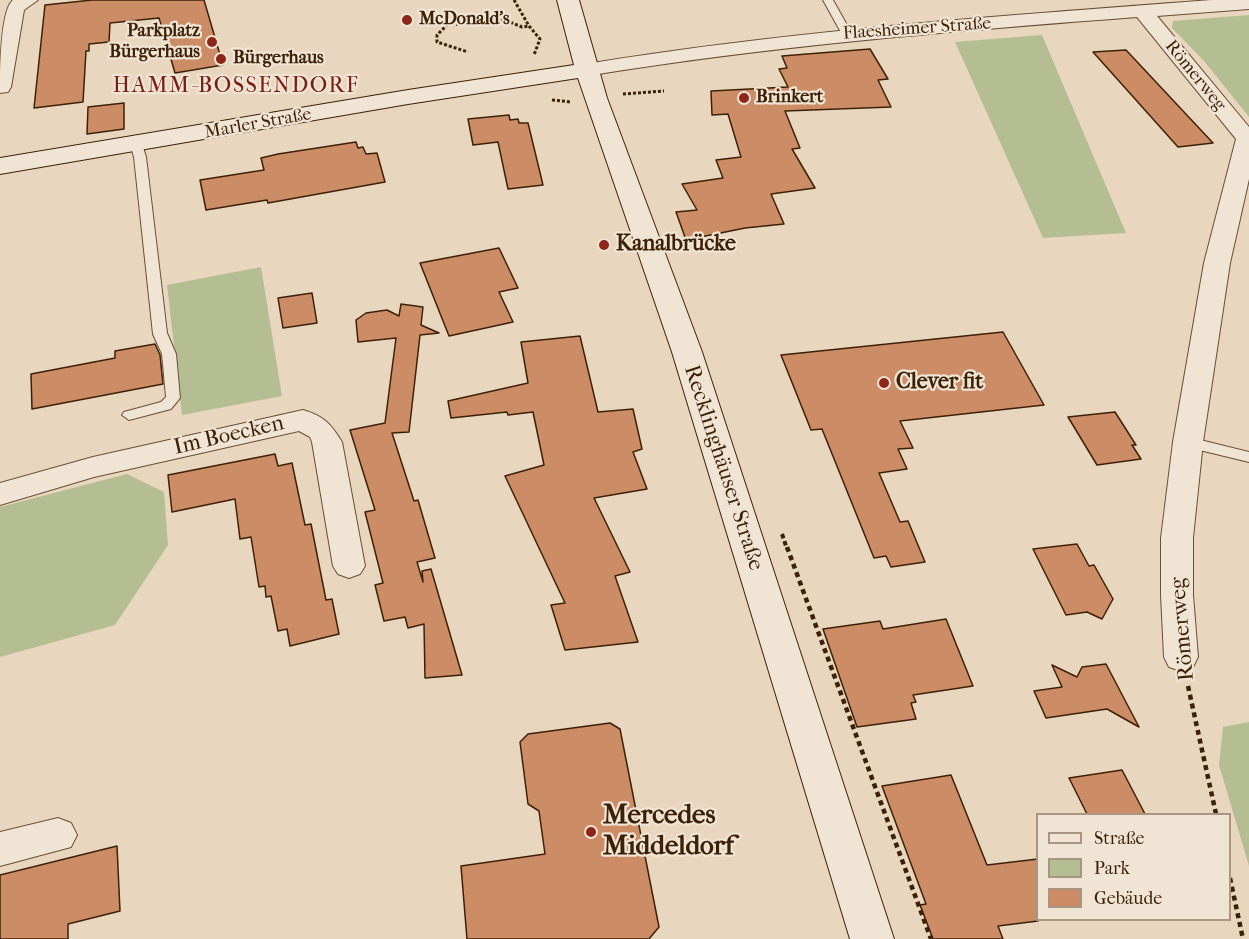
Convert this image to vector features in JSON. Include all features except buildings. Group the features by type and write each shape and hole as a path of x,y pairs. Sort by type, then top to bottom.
{"main road":[{"name":"Recklinghäuser Straße","path":"568,0 586,70 687,352 873,939"},
{"name":"Marler Straße","path":"0,166 408,97 586,70"}],"street":[{"path":"0,87 15,7 28,0"},
{"path":"1081,0 1095,16"},
{"name":"Flaesheimer Straße","path":"586,70 748,45 847,34 1249,3"},
{"name":"Römerweg","path":"1143,12 1248,140 1217,262 1188,442 1178,538 1177,595 1181,657"},
{"name":"Im Boecken","path":"0,494 93,467 303,420 321,431 327,442 349,566"},
{"path":"0,849 58,835"}],"lane":[{"path":"828,0 847,34"},
{"path":"129,416 166,406 173,398 168,348 164,337 160,334 140,157 136,144"},
{"path":"1188,442 1249,457"}],"path":[{"path":"514,0 529,26 540,39"},
{"path":"468,52 437,42 437,35 447,25 505,20 522,27 529,26"},
{"path":"540,39 546,38"},
{"path":"531,61 540,39"},
{"path":"624,94 664,90"},
{"name":"Römerweg","path":"1181,657 1216,813"},
{"path":"1231,883 1243,939"}],"green space":[{"path":"1249,15 1249,117 1204,61 1172,28 1173,21"},
{"path":"1042,35 1126,233 1043,238 955,42"},
{"path":"261,267 282,396 182,415 167,285"},
{"path":"127,474 164,492 168,545 115,625 0,657 0,507"},
{"path":"1249,722 1249,866 1219,765 1223,727"}],"place":[{"name":"McDonald's","path":"407,20"},
{"name":"Parkplatz Bürgerhaus","path":"212,42"},
{"name":"Bürgerhaus","path":"221,59"},
{"name":"Brinkert","path":"744,98"},
{"name":"Kanalbrücke","path":"604,245"},
{"name":"Clever fit","path":"884,383"},
{"name":"Mercedes Middeldorf","path":"591,832"}],"district":[{"name":"HAMM-BOSSENDORF","path":"236,87"}]}
